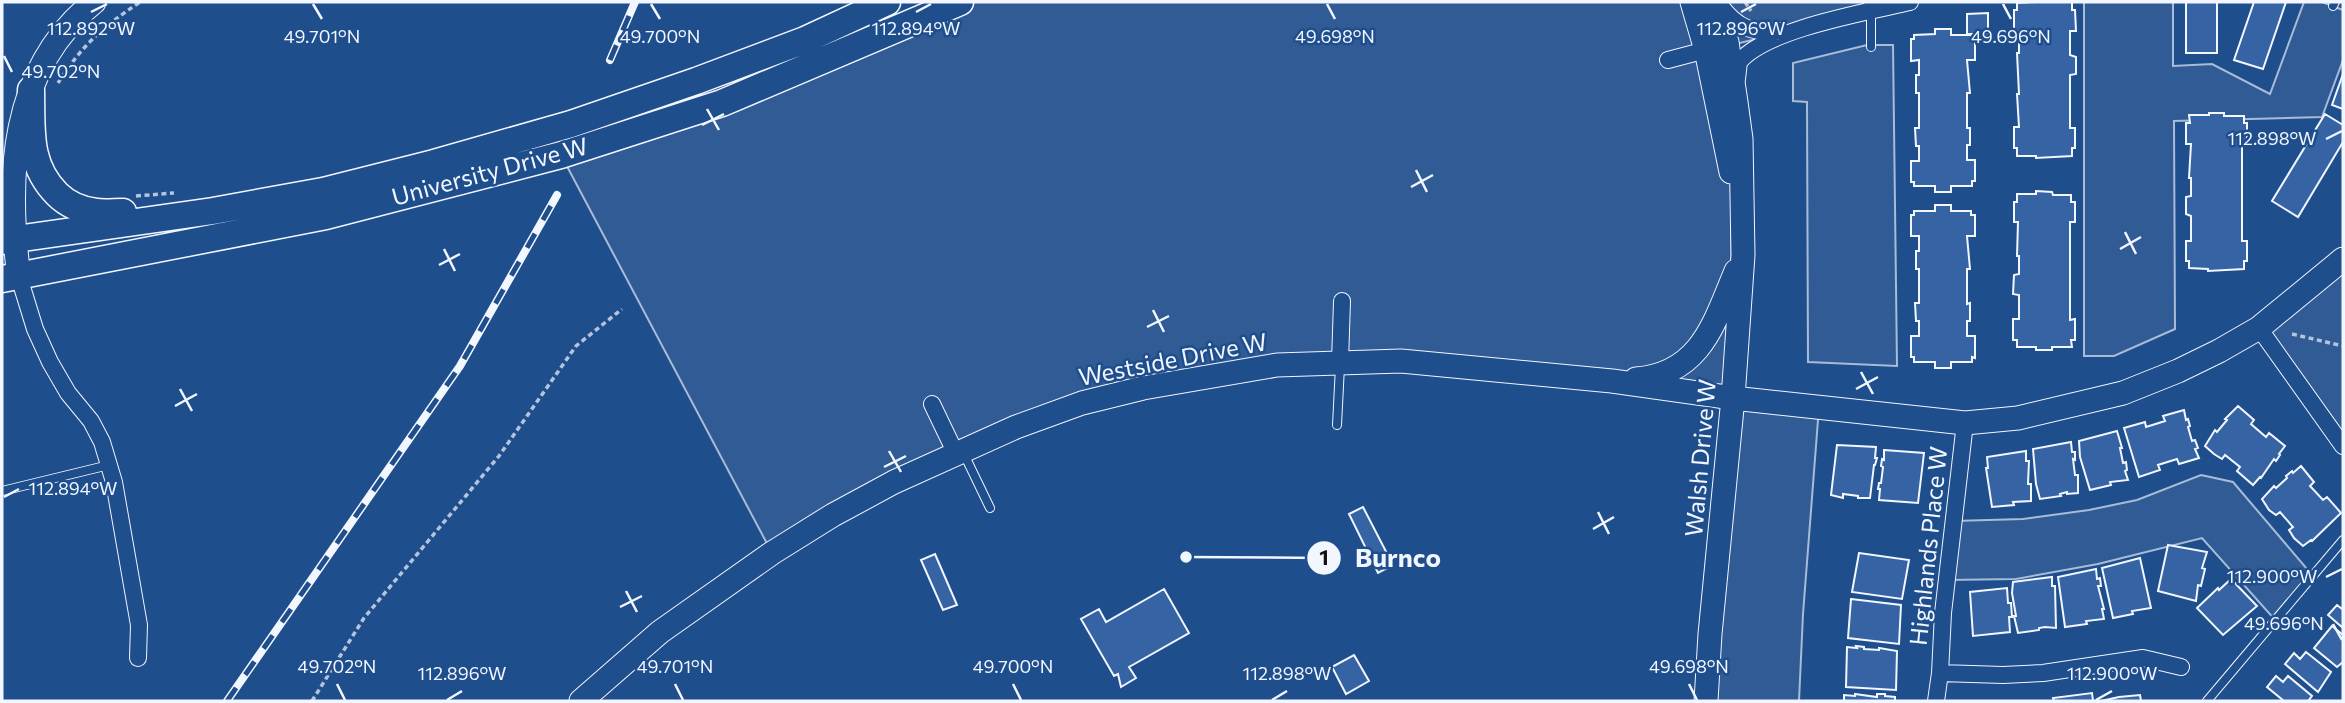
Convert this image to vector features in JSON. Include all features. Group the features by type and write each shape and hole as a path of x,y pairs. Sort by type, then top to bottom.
{"main road":[{"name":"University Drive W","path":"8,240 213,211 323,191 434,163 571,124 696,81 805,40 887,2"},
{"name":"University Drive W","path":"10,278 326,215 561,155 722,103 960,2"},
{"path":"42,91 32,145 36,166 48,185 67,204 95,212 213,211"}],"street":[{"path":"94,2 75,17 50,50 42,91 19,125 8,240 10,278 50,362 68,393 91,421 102,442 109,465 139,625 138,658"},
{"name":"Walsh Drive W","path":"1692,2 1706,50 1742,219"},
{"path":"1716,2 1732,21 1754,31 1798,30"},
{"name":"Walsh Drive W","path":"1706,701 1743,255 1741,139 1727,43 1716,2"},
{"path":"1736,102 1739,62 1766,41 1869,6 1910,2"},
{"path":"1668,60 1706,50"},
{"path":"1612,381 1651,378 1675,370 1697,351 1713,324 1743,255"},
{"name":"Westside Drive W","path":"581,701 660,632 772,553 894,482 1016,427 1082,403 1143,388 1277,365 1401,361 1612,381 1733,398 1965,423 2018,418 2123,393 2188,366 2259,328 2343,259"},
{"path":"1340,362 1342,301"},
{"path":"2259,328 2343,446"},
{"path":"932,404 959,453"},
{"name":"Highlands Place W","path":"1936,701 1942,613 1965,423"},
{"name":"Highlands Place W","path":"1940,673 2043,673 2143,658 2181,667"}],"lane":[{"path":"1869,6 1871,47"},
{"path":"1337,425 1340,362"},
{"path":"959,453 990,508"},
{"path":"2,491 109,465"},
{"path":"2207,701 2343,540"}],"path":[{"path":"42,91 105,25 140,2"},
{"path":"1745,2 1751,11"},
{"path":"128,197 183,192"},
{"path":"312,701 364,618 499,456 576,346 622,309"},
{"path":"2292,334 2343,346"}],"shaded area":[{"path":"960,2 1910,2 1719,48 1730,106 1733,398 1819,407 1799,701 1706,701 1733,399 1340,362 1082,403 772,553 561,155"},
{"path":"2084,2 2173,2 2173,66 2212,64 2270,94 2304,2 2322,2 2343,10 2343,60 2322,117 2174,121 2175,329 2114,356 2084,356"},
{"path":"1867,45 1893,45 1897,366 1808,362 1807,102 1793,101 1793,63"},
{"path":"2343,259 2343,446 2259,328"},
{"path":"2201,475 2233,482 2313,576 2276,621 2202,538 2098,564 2016,579 1947,580 1954,521 2023,519 2089,510 2137,500"}],"building":[{"path":"2072,2 2072,10 2075,10 2076,31 2070,31 2070,55 2076,57 2076,74 2070,75 2070,128 2075,128 2075,148 2072,148 2072,156 2017,156 2017,148 2014,148 2014,127 2019,127 2019,31 2014,31 2014,10 2017,10 2017,3"},
{"path":"2186,2 2217,2 2217,53 2186,53"},
{"path":"2254,2 2286,2 2263,69 2234,60"},
{"path":"1988,13 1988,34 1967,34 1967,14"},
{"path":"1935,29 1951,29 1951,35 1971,35 1972,39 1975,39 1975,60 1967,60 1970,93 1967,93 1967,128 1970,128 1970,145 1967,145 1967,160 1975,160 1975,181 1972,181 1972,186 1951,186 1951,192 1935,192 1935,186 1914,186 1914,182 1911,182 1911,161 1919,161 1915,128 1919,128 1916,75 1919,75 1919,60 1911,61 1911,39 1914,39 1914,35 1935,34"},
{"path":"2343,74 2343,109 2332,105"},
{"path":"2209,113 2244,116 2244,123 2247,123 2247,143 2242,143 2242,241 2247,241 2247,261 2244,261 2244,269 2208,271 2189,268 2189,261 2186,261 2186,241 2191,241 2191,216 2186,214 2186,197 2191,196 2191,144 2186,144 2186,123 2190,123 2189,115"},
{"path":"2325,114 2343,125 2343,142 2298,217 2272,201"},
{"path":"2036,191 2071,195 2071,202 2075,202 2075,222 2070,222 2070,320 2075,319 2075,340 2071,340 2072,347 2036,350 2036,347 2017,347 2017,340 2013,340 2013,319 2019,319 2019,295 2013,294 2014,275 2019,274 2018,222 2014,222 2014,202 2017,202 2017,194 2036,194"},
{"path":"1935,205 1951,205 1951,211 1971,211 1971,215 1975,215 1975,236 1967,236 1970,269 1967,269 1967,304 1970,303 1970,321 1967,321 1967,336 1975,336 1975,358 1972,357 1972,362 1951,362 1951,368 1935,368 1935,362 1914,362 1914,357 1911,357 1911,336 1919,336 1915,303 1919,303 1916,251 1919,251 1919,236 1911,236 1911,215 1914,215 1914,211 1935,211"},
{"path":"2238,406 2254,420 2251,424 2266,437 2269,433 2285,446 2276,461 2274,459 2253,485 2237,471 2240,467 2225,455 2222,459 2205,446 2215,430 2217,432"},
{"path":"2184,410 2199,458 2179,464 2177,459 2158,465 2160,470 2139,477 2124,428 2145,422 2146,427 2165,421 2163,416"},
{"path":"2117,431 2128,480 2110,482 2111,485 2090,490 2080,457 2079,441"},
{"path":"2071,442 2072,452 2075,452 2075,460 2073,459 2075,475 2078,475 2078,493 2067,492 2060,494 2061,496 2040,499 2033,449"},
{"path":"1837,445 1876,447 1877,458 1870,498 1831,495"},
{"path":"1884,450 1924,453 1918,503 1879,500"},
{"path":"2026,451 2031,501 1992,507 1987,457"},
{"path":"2301,466 2314,482 2310,486 2323,500 2327,497 2341,513 2312,541 2303,546 2294,538 2289,530 2293,527 2280,512 2276,515 2269,510 2262,499 2274,486 2276,488 2286,476"},
{"path":"1363,507 1393,565 1378,573 1349,514"},
{"path":"2168,545 2207,552 2196,601 2158,591"},
{"path":"1859,553 1909,560 1902,599 1852,592"},
{"path":"935,554 957,605 943,610 921,560"},
{"path":"2140,558 2151,608 2113,618 2102,568"},
{"path":"2096,569 2097,579 2100,578 2101,586 2098,586 2104,619 2065,627 2058,577"},
{"path":"2052,577 2052,586 2055,586 2056,628 2045,627 2018,633 2014,616 2013,582"},
{"path":"2231,579 2257,606 2223,635 2197,608"},
{"path":"2007,588 2012,617 2009,617 2010,632 1973,636 1970,592"},
{"path":"1164,589 1189,633 1129,667 1136,678 1121,687 1118,674 1114,676 1081,619 1099,609 1106,622"},
{"path":"1851,599 1901,605 1899,644 1848,638"},
{"path":"2337,605 2343,608 2343,628 2328,615"},
{"path":"2332,626 2343,635 2343,662 2337,667 2314,648"},
{"path":"1856,646 1897,651 1896,690 1846,687 1847,647 1857,648"},
{"path":"2306,652 2331,672 2318,692 2285,664 2294,653 2300,659"},
{"path":"1354,655 1369,681 1346,694 1332,667"},
{"path":"2276,676 2283,682 2288,676 2312,696 2308,701 2284,701 2267,687"},
{"path":"2092,693 2093,701 2054,701 2053,698"},
{"path":"1877,694 1885,694 1895,697 1895,701 1844,701 1844,695 1877,697"},
{"path":"2140,695 2141,701 2101,701 2119,697"}],"railway":[{"path":"610,60 635,2"},
{"path":"227,701 460,366 557,195"}],"place":[{"name":"Burnco","path":"1186,557"}]}
